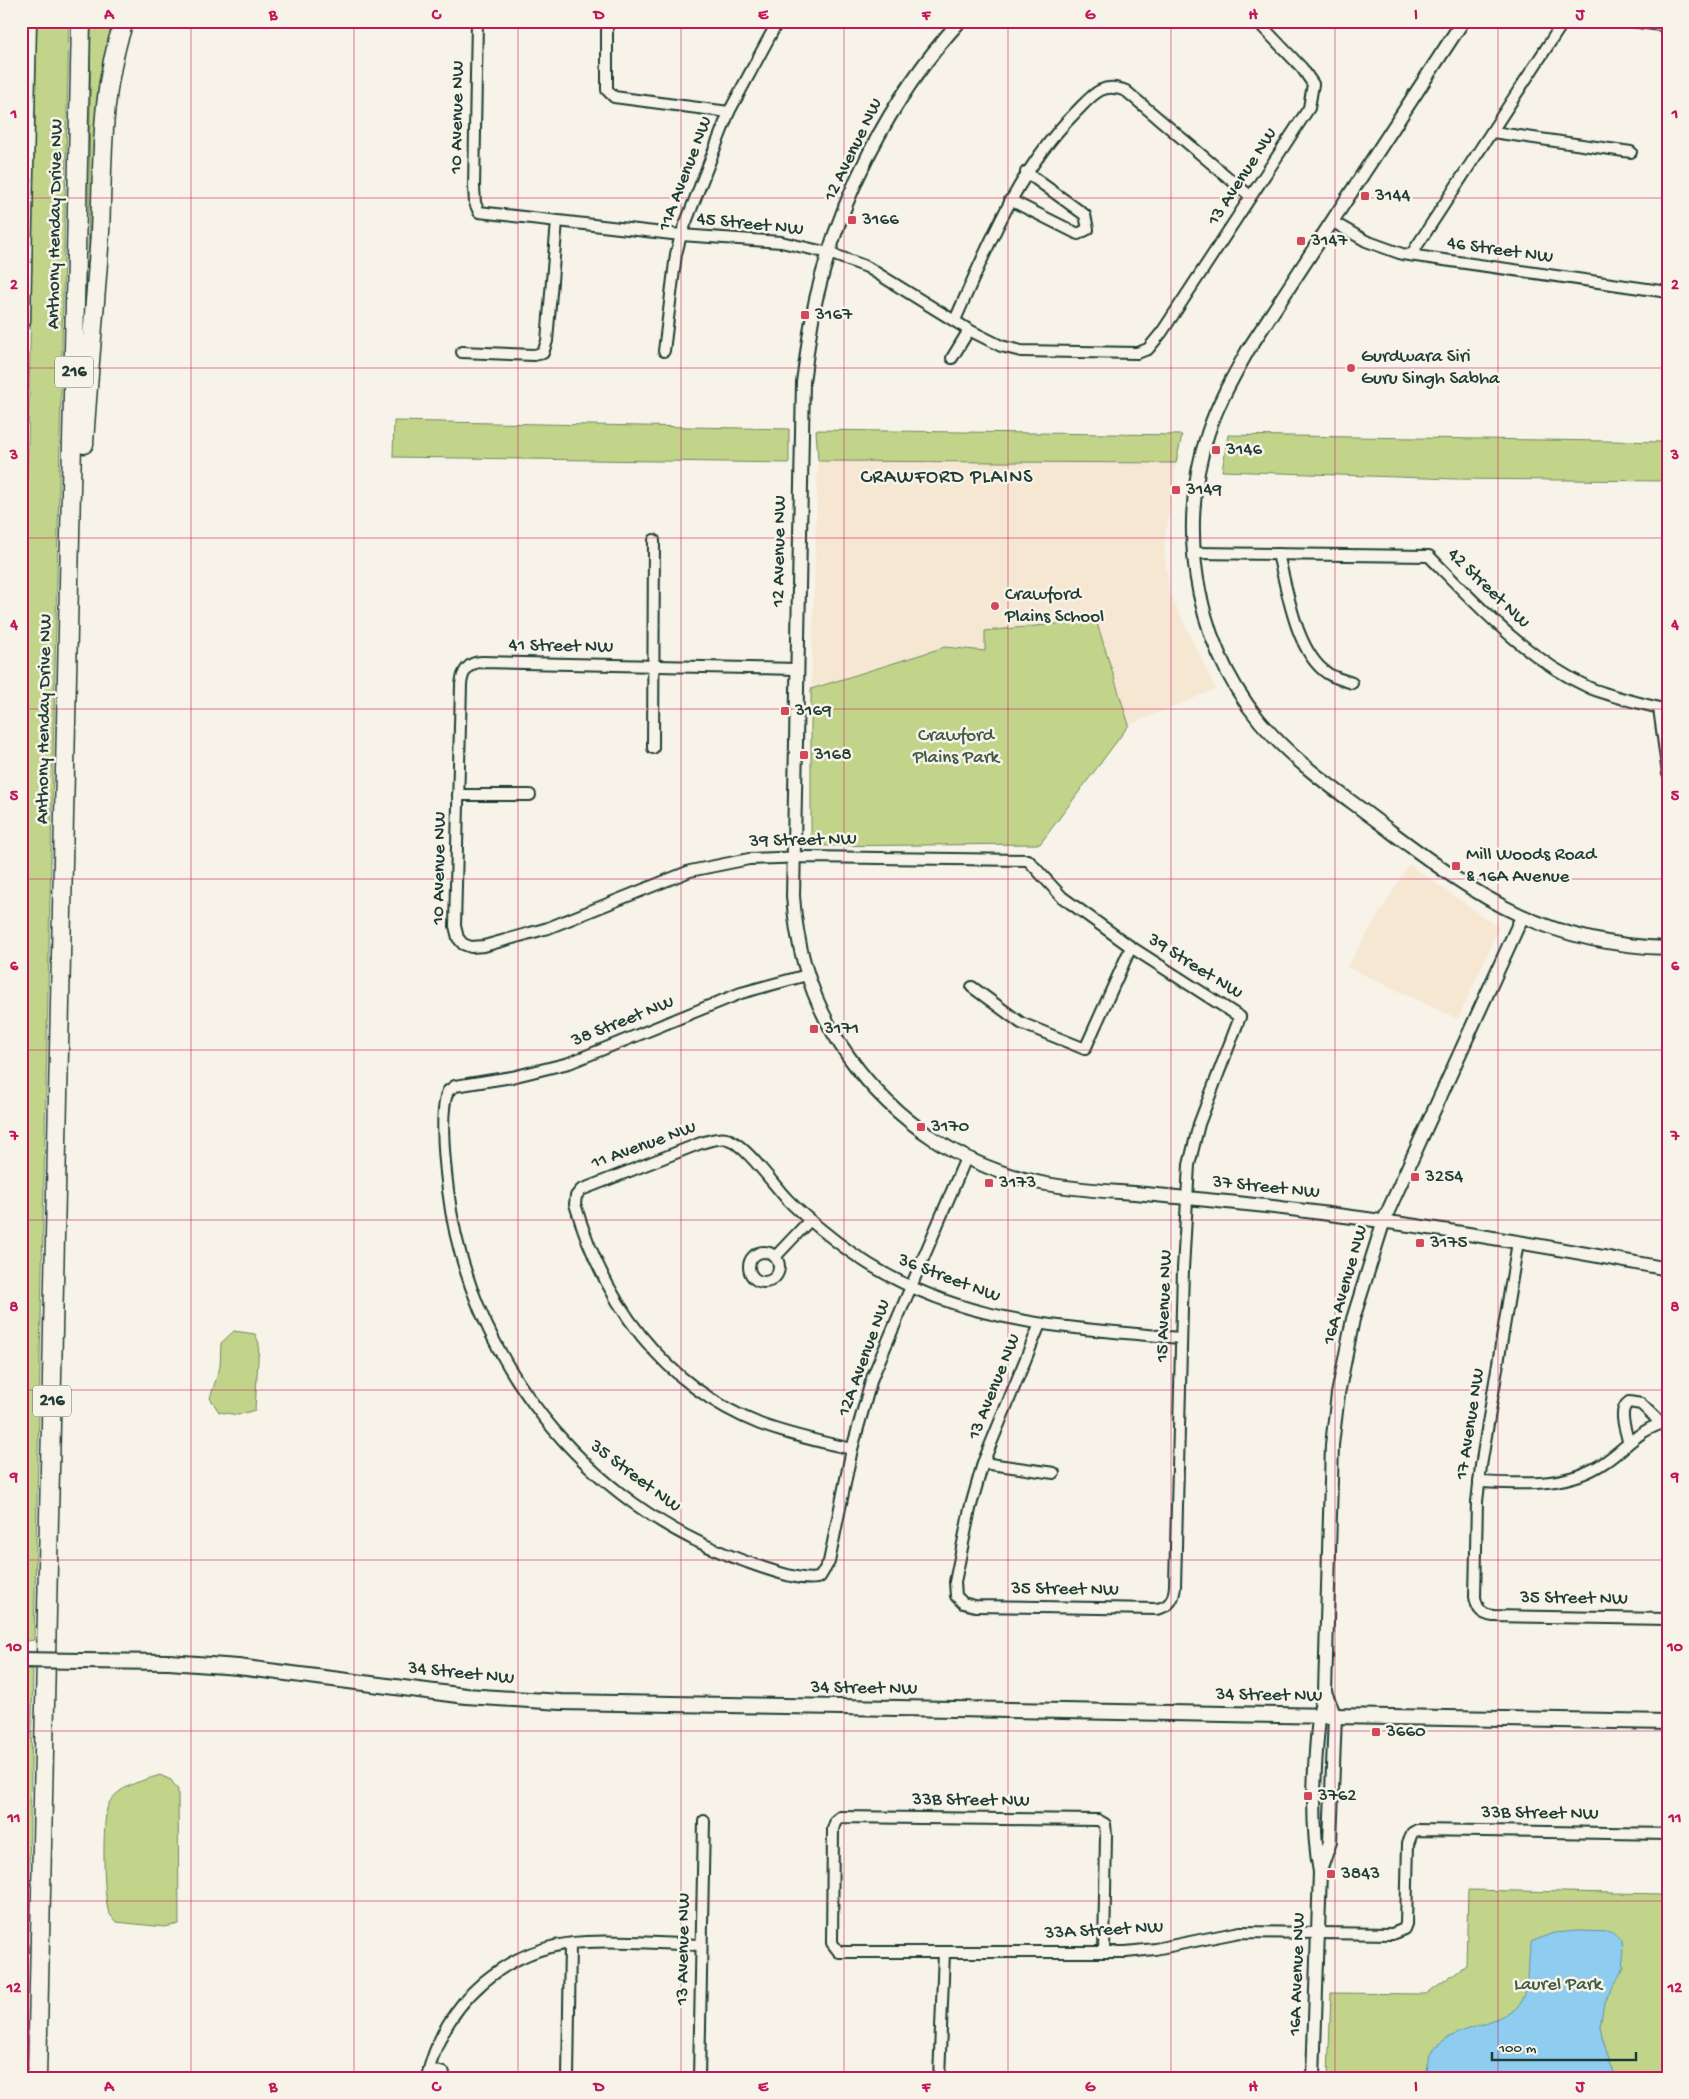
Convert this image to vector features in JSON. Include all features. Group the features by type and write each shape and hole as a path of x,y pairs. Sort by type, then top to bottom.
{"highway":[{"name":"Anthony Henday Drive NW","path":"21,321 27,21"},
{"name":"Anthony Henday Drive NW","path":"37,2078 82,21"},
{"path":"66,724 90,340 100,232 100,160 107,88 124,21"}],"main road":[{"name":"34 Street NW","path":"21,1660 169,1662 238,1667 466,1696 561,1702 1668,1722"}],"street":[{"name":"10 Avenue NW","path":"477,21 474,187 475,203 479,212"},
{"path":"607,21 607,90 614,97 729,112"},
{"name":"11A Avenue NW","path":"664,351 676,254 681,235 729,112 778,21"},
{"name":"12 Avenue NW","path":"881,1097 854,1065 834,1035 807,974 794,907 796,669 803,382 816,299 829,253 848,200 889,114 937,46 960,21"},
{"name":"13 Avenue NW","path":"1143,351 1152,345 1162,332 1309,108 1313,94 1313,84 1302,68 1258,21"},
{"path":"1464,21 1248,350 1218,406 1204,447 1197,480 1193,515 1194,553 1204,610 1219,652 1241,695 1273,736 1307,767 1447,873 1485,899 1522,917 1565,933 1604,943 1668,948"},
{"path":"1411,256 1564,21"},
{"path":"1631,21 1668,26"},
{"path":"955,320 1010,200 1026,172 1048,144 1095,93 1114,86 1126,91 1250,196"},
{"path":"1492,132 1630,152"},
{"path":"1010,200 1078,234 1088,229 1084,215 1026,172"},
{"name":"45 Street NW","path":"479,212 681,235 781,242 829,253 867,267 969,330 1001,346 1021,351 1131,354 1143,351"},
{"path":"462,352 534,355 543,352 547,342 557,221"},
{"name":"46 Street NW","path":"1333,222 1375,245 1411,256 1668,292"},
{"path":"952,358 969,330"},
{"path":"652,748 654,540"},
{"name":"42 Street NW","path":"1194,553 1429,556 1489,617 1527,650 1589,687 1659,708 1668,774"},
{"path":"1278,554 1298,633 1318,665 1328,674 1352,683"},
{"name":"41 Street NW","path":"468,666 477,662 796,669"},
{"name":"10 Avenue NW","path":"460,942 455,926 461,685 463,674 468,666"},
{"name":"10 Avenue NW","path":"458,795 530,796"},
{"name":"39 Street NW","path":"460,942 476,948 518,937 680,874 711,865 750,859 1028,860 1062,897 1131,947 1240,1017"},
{"name":"16A Avenue NW","path":"1313,2078 1320,1872 1314,1841 1319,1716 1325,1692 1331,1485 1336,1410 1353,1320 1384,1220 1522,917"},
{"name":"39 Street NW","path":"972,987 1022,1024 1085,1049 1131,947"},
{"name":"38 Street NW","path":"550,1425 528,1398 503,1358 482,1316 462,1260 452,1219 446,1169 445,1100 450,1089 458,1085 512,1077 569,1063 741,994 807,974"},
{"name":"15 Avenue NW","path":"1170,1603 1175,1586 1181,1338 1189,1165 1194,1136 1240,1017"},
{"name":"37 Street NW","path":"881,1097 912,1124 966,1158 1005,1173 1042,1183 1384,1220 1668,1269"},
{"name":"11 Avenue NW","path":"728,1139 717,1139 701,1143 597,1182 581,1190 576,1196 581,1223 606,1284 638,1333 670,1366 706,1393 753,1421 794,1435 852,1449"},
{"name":"36 Street NW","path":"728,1139 742,1148 787,1199 810,1220 853,1254 910,1286 981,1313 1040,1324 1181,1338"},
{"name":"12A Avenue NW","path":"820,1577 829,1562 852,1449 872,1378 966,1158"},
{"path":"775,1257 810,1220"},
{"name":"17 Avenue NW","path":"1480,1612 1475,1598 1479,1482 1518,1242"},
{"name":"13 Avenue NW","path":"959,1601 954,1587 970,1509 983,1463 1040,1324"},
{"path":"1628,1441 1622,1413 1625,1404 1629,1402 1642,1404 1664,1423"},
{"path":"1479,1482 1543,1482 1576,1477 1604,1463 1628,1441 1646,1429 1664,1423"},
{"name":"35 Street NW","path":"550,1425 572,1450 605,1481 636,1505 678,1532 758,1566 812,1580 820,1577"},
{"name":"13 Avenue NW","path":"983,1463 1054,1473"},
{"name":"35 Street NW","path":"959,1601 975,1606 1156,1610 1170,1603"},
{"name":"35 Street NW","path":"1480,1612 1493,1616 1668,1618"},
{"name":"16A Avenue NW","path":"1320,1872 1330,1842 1335,1716 1325,1692"},
{"name":"33B Street NW","path":"835,1949 832,1943 833,1829 836,1820 840,1817 1098,1820 1105,1824 1106,1834 1104,1952"},
{"name":"13 Avenue NW","path":"699,2078 704,1822"},
{"name":"33B Street NW","path":"1404,1929 1407,1917 1408,1844 1412,1833 1423,1829 1668,1834"},
{"name":"33A Street NW","path":"835,1949 839,1952 1104,1952 1155,1949 1240,1932 1392,1934 1404,1929"},
{"path":"444,2073 428,2073 439,2037 463,2002 488,1977 539,1951 585,1942 701,1945"},
{"path":"568,2078 570,1944"},
{"path":"939,2078 944,1953"}],"shaded area":[{"name":"Crawford Plains School","path":"818,461 1176,463 1164,545 1169,592 1216,689 1129,725 1096,620 985,631 985,651 945,647 811,689"},
{"path":"1409,864 1499,928 1458,1019 1347,967"}],"green space":[{"path":"37,21 69,21 34,1640 21,1642 21,766"},
{"path":"91,21 119,21 93,182 88,268"},
{"path":"394,421 789,429 789,463 393,457"},
{"path":"816,430 1182,435 1176,463 818,461"},
{"path":"1228,435 1668,442 1668,481 1455,479 1222,471"},
{"name":"Crawford Plains Park","path":"1096,620 1129,725 1040,844 811,846 811,689 945,647 985,651 985,631"},
{"path":"234,1331 255,1334 259,1343 255,1410 238,1415 219,1412 210,1398 220,1367 221,1343"},
{"path":"21,1669 33,1669 25,2078 21,2078"},
{"path":"160,1775 171,1780 178,1790 179,1924 165,1927 116,1922 109,1913 105,1892 104,1842 108,1805 117,1793 138,1782"},
{"name":"Laurel Park","path":"1664,1848 1668,1848 1668,2078 1328,2078 1331,1993 1426,1994 1466,1965 1468,1890 1662,1894"}],"water":[{"path":"1577,1931 1611,1932 1622,1940 1624,1968 1604,2002 1600,2026 1604,2047 1615,2078 1424,2078 1431,2052 1440,2043 1465,2030 1506,2015 1522,2001 1527,1987 1532,1941 1554,1933"}],"place":[{"name":"3144","path":"1365,196"},
{"name":"3166","path":"852,220"},
{"name":"3147","path":"1301,241"},
{"name":"3167","path":"805,315"},
{"name":"Gurdwara Siri Guru Singh Sabha","path":"1351,368"},
{"name":"3146","path":"1216,450"},
{"name":"3149","path":"1176,490"},
{"name":"Crawford Plains School","path":"995,606"},
{"name":"3169","path":"785,711"},
{"name":"3168","path":"804,755"},
{"name":"Mill Woods Road & 16A Avenue","path":"1456,866"},
{"name":"3171","path":"814,1029"},
{"name":"3170","path":"921,1127"},
{"name":"3254","path":"1415,1177"},
{"name":"3173","path":"989,1183"},
{"name":"3175","path":"1420,1243"},
{"name":"3660","path":"1376,1732"},
{"name":"3762","path":"1308,1796"},
{"name":"3843","path":"1331,1874"}],"district":[{"name":"CRAWFORD PLAINS","path":"947,478"}]}
